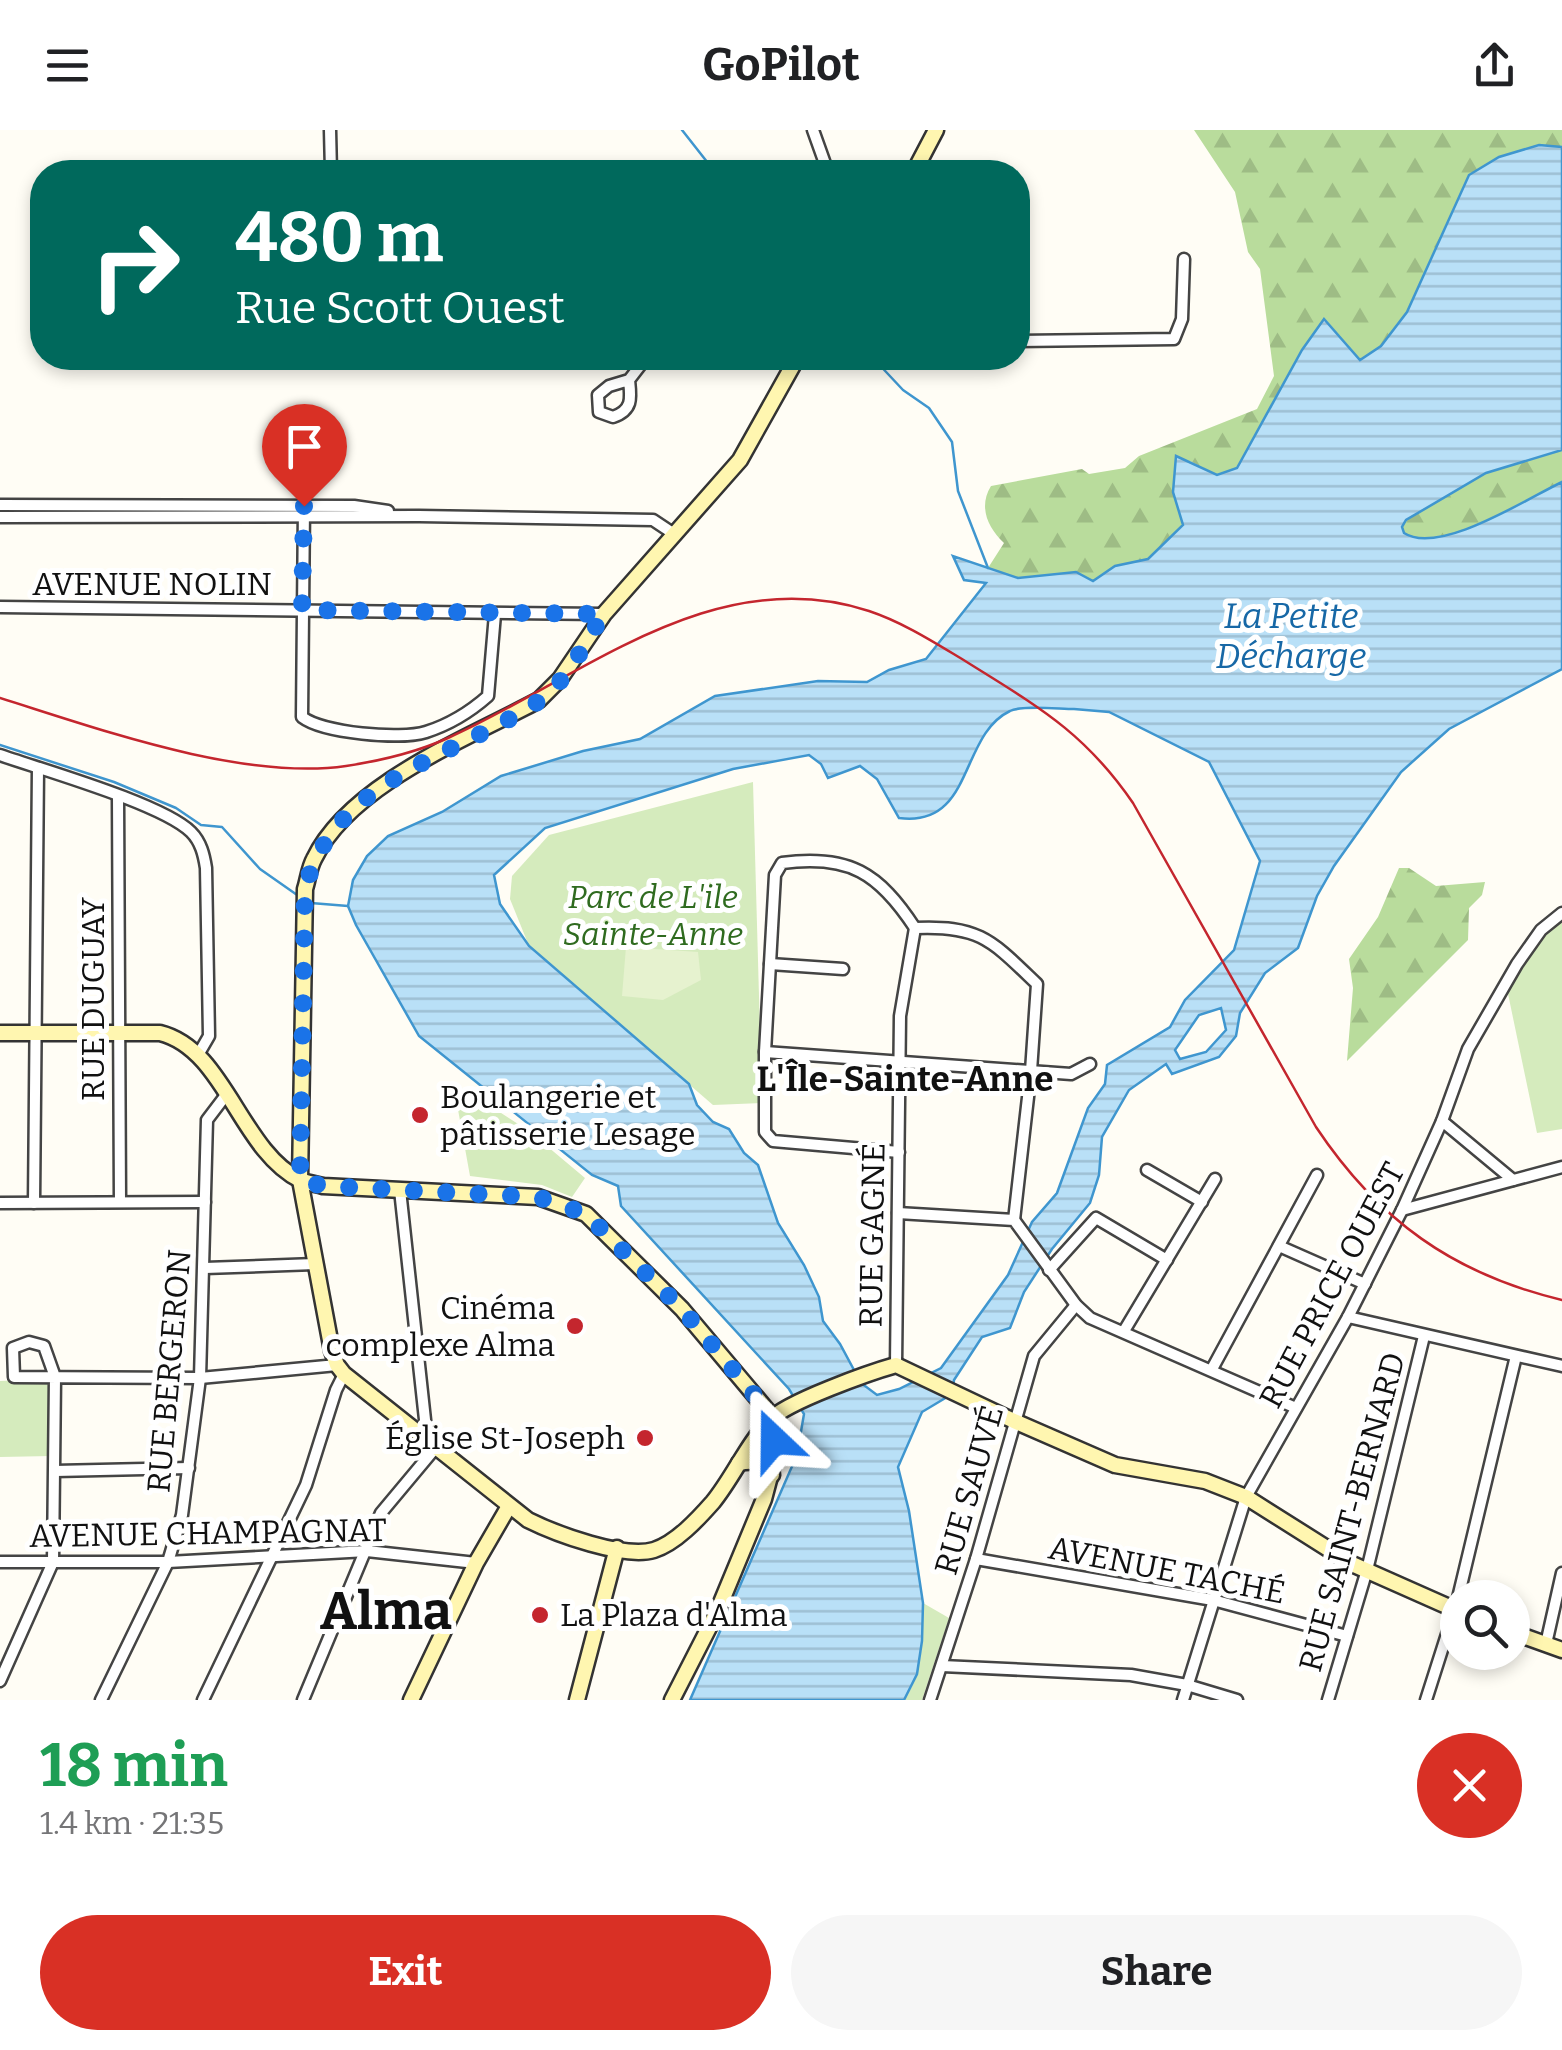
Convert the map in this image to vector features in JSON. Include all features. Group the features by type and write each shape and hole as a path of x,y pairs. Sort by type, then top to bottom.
{"street":[{"path":"330,130 330,160"},
{"path":"814,130 824,160"},
{"path":"920,160 936,130"},
{"path":"1030,340 1174,340 1182,319 1184,259"},
{"path":"629,380 637,370"},
{"path":"203,1700 306,1485 341,1369 314,1264 300,1180 305,889 313,861 334,828 359,802 400,774 539,700 560,679 604,614 740,460 789,370"},
{"path":"0,505 653,520 674,534"},
{"path":"0,516 304,511"},
{"path":"304,511 305,720 323,728 406,736 427,732 473,709 488,696 495,614"},
{"name":"AVENUE NOLIN","path":"0,607 604,614"},
{"path":"0,755 118,797 180,824 193,834 203,850 209,1036 198,1055"},
{"path":"34,1202 38,768"},
{"name":"RUE DUGUAY","path":"118,797 120,1201"},
{"path":"899,1152 773,1141 765,1132 765,1052 775,875 782,863 814,858 868,875 882,885 915,928 954,926 995,944 1037,984 1018,1225 1076,1306 1090,1318 1296,1408"},
{"name":"RUE PRICE OUEST","path":"1183,1700 1246,1497 1348,1317 1402,1210 1442,1121 1468,1050 1493,1002 1542,930 1562,913"},
{"name":"RUE GAGNÉ","path":"902,1368 895,1277 898,1063 900,1016 915,928"},
{"path":"770,964 843,970"},
{"path":"0,1033 160,1033 177,1037 198,1055 275,1161 300,1180 323,1186 538,1197 586,1214 682,1309 778,1414 772,1475 718,1610 672,1700"},
{"path":"765,1052 1071,1074 1090,1064"},
{"name":"RUE BERGERON","path":"101,1700 168,1562 182,1514 200,1378 206,1120 226,1095"},
{"path":"1442,1121 1512,1180"},
{"path":"1402,1210 1562,1167"},
{"path":"1147,1170 1202,1202"},
{"path":"1212,1370 1317,1176"},
{"path":"1124,1330 1215,1180"},
{"path":"304,1700 381,1514 432,1442 400,1190"},
{"path":"0,1202 205,1202"},
{"path":"898,1213 1018,1225"},
{"path":"1049,1270 1096,1218 1167,1260"},
{"path":"1279,1246 1365,1284"},
{"path":"205,1268 314,1264"},
{"name":"RUE SAUVÉ","path":"930,1700 976,1559 1034,1356 1076,1306"},
{"path":"1348,1317 1562,1366"},
{"name":"RUE SAINT-BERNARD","path":"1328,1700 1366,1570 1424,1336"},
{"path":"0,1681 53,1562 55,1377 44,1346 29,1342 13,1348 14,1377 55,1377 200,1378 341,1369 509,1506 552,1530 617,1548 652,1551 673,1540 713,1502 778,1414 863,1374 902,1368 1115,1465 1205,1481 1246,1497 1366,1570 1440,1598"},
{"path":"1463,1580 1516,1356"},
{"path":"739,1464 754,1460 772,1475"},
{"path":"54,1472 189,1468"},
{"path":"411,1700 476,1564 509,1506"},
{"path":"577,1700 617,1548"},
{"name":"AVENUE CHAMPAGNAT","path":"0,1562 168,1562 367,1551 476,1564"},
{"name":"AVENUE TACHÉ","path":"976,1559 1214,1600 1347,1636"},
{"path":"1546,1644 1562,1573"},
{"path":"1530,1638 1562,1650"},
{"path":"1426,1700 1440,1657"},
{"path":"942,1666 1131,1675 1237,1700"}],"green space":[{"path":"1194,130 1562,130 1562,147 1539,145 1381,347 1361,361 1325,319 1302,350 1237,468 1217,475 1190,461 1173,492 1183,525 1148,559 1115,566 1093,581 1076,572 1018,578 988,568 1004,543 993,531 985,509 991,486 1082,469 1089,474 1125,468 1139,456 1257,409 1274,376 1260,269 1248,252 1235,192"},
{"path":"1562,450 1562,482 1528,500 1483,522 1438,537 1419,538 1403,533 1406,520 1486,473"},
{"name":"Parc de L'ile Sainte-Anne","path":"753,782 762,1103 713,1105 529,946 510,899 512,876 549,835"},
{"path":"1399,868 1409,868 1436,886 1485,882 1482,895 1469,908 1468,940 1347,1061 1353,988 1349,959 1378,917"},
{"path":"1559,923 1562,1129 1537,1133 1507,989 1536,942"},
{"path":"626,947 698,952 701,980 663,1000 622,996"},
{"path":"453,1082 529,1131 585,1178 572,1197 542,1185 470,1176"},
{"path":"52,1379 51,1456 0,1457 0,1381"},
{"path":"923,1603 949,1618 922,1700 904,1700 919,1666"}],"water":[{"name":"La Petite Décharge","path":"1539,145 1562,147 1562,450 1486,473 1406,520 1402,527 1404,533 1419,538 1439,537 1483,522 1562,482 1562,669 1449,729 1401,772 1334,866 1317,896 1298,948 1265,973 1240,1013 1236,1036 1219,1057 1172,1074 1166,1064 1129,1090 1102,1137 1099,1175 1090,1203 1052,1249 1024,1292 1010,1328 982,1337 954,1380 952,1394 922,1412 898,1467 923,1603 917,1674 904,1700 690,1700 797,1455 804,1414 789,1389 621,1206 618,1186 592,1175 419,1036 356,925 348,906 353,880 367,856 388,836 442,812 501,776 583,751 640,739 715,696 818,681 867,682 889,670 926,659 986,583 964,580 953,556 1018,578 1076,572 1093,581 1115,566 1148,559 1183,525 1173,492 1176,456 1217,475 1237,468 1302,350 1324,319 1360,360 1381,346 1407,312 1469,175 1499,157","holes":["1010,711 1109,712 1209,762 1260,861 1234,950 1185,1000 1170,1027 1107,1065 1105,1084 1088,1108 1057,1193 1032,1222 1008,1275 941,1368 899,1389 877,1395 861,1383 823,1321 819,1297 778,1223 758,1165 744,1153 729,1129 713,1122 697,1105 689,1084 529,946 500,904 494,875 545,828 733,769 809,755 821,764 828,778 860,766 877,779 899,818 923,817 941,809 954,795 982,739","1221,1008 1226,1030 1206,1052 1180,1059 1175,1050 1199,1015"]}],"waterway":[{"path":"682,130 706,160"},
{"path":"884,370 903,390 929,408 952,442 958,491 988,568"},
{"path":"0,745 114,782 176,808 201,825 222,827 260,869 300,897"},
{"path":"311,903 348,906"}],"railway":[{"path":"0,698 126,737 217,759 306,769 346,766 424,748 448,738 598,658 702,613 756,601 812,599 881,615 939,645 1035,706 1076,737 1114,778 1133,803 1316,1127 1365,1190 1421,1239 1453,1258 1486,1275 1562,1300"}],"place":[{"name":"Boulangerie et pâtisserie Lesage","path":"420,1115"},
{"name":"Cinéma complexe Alma","path":"575,1326"},
{"name":"Église St-Joseph","path":"645,1438"},
{"name":"La Plaza d'Alma","path":"540,1615"}],"district":[{"name":"L'Île-Sainte-Anne","path":"905,1079"},
{"name":"Alma","path":"386,1611"}],"route":[{"path":"304,506 302,610 604,614 552,690 400,774 359,802 334,828 313,861 305,889 300,1180 323,1186 538,1197 586,1214 682,1309 772,1416 774,1440"}]}
